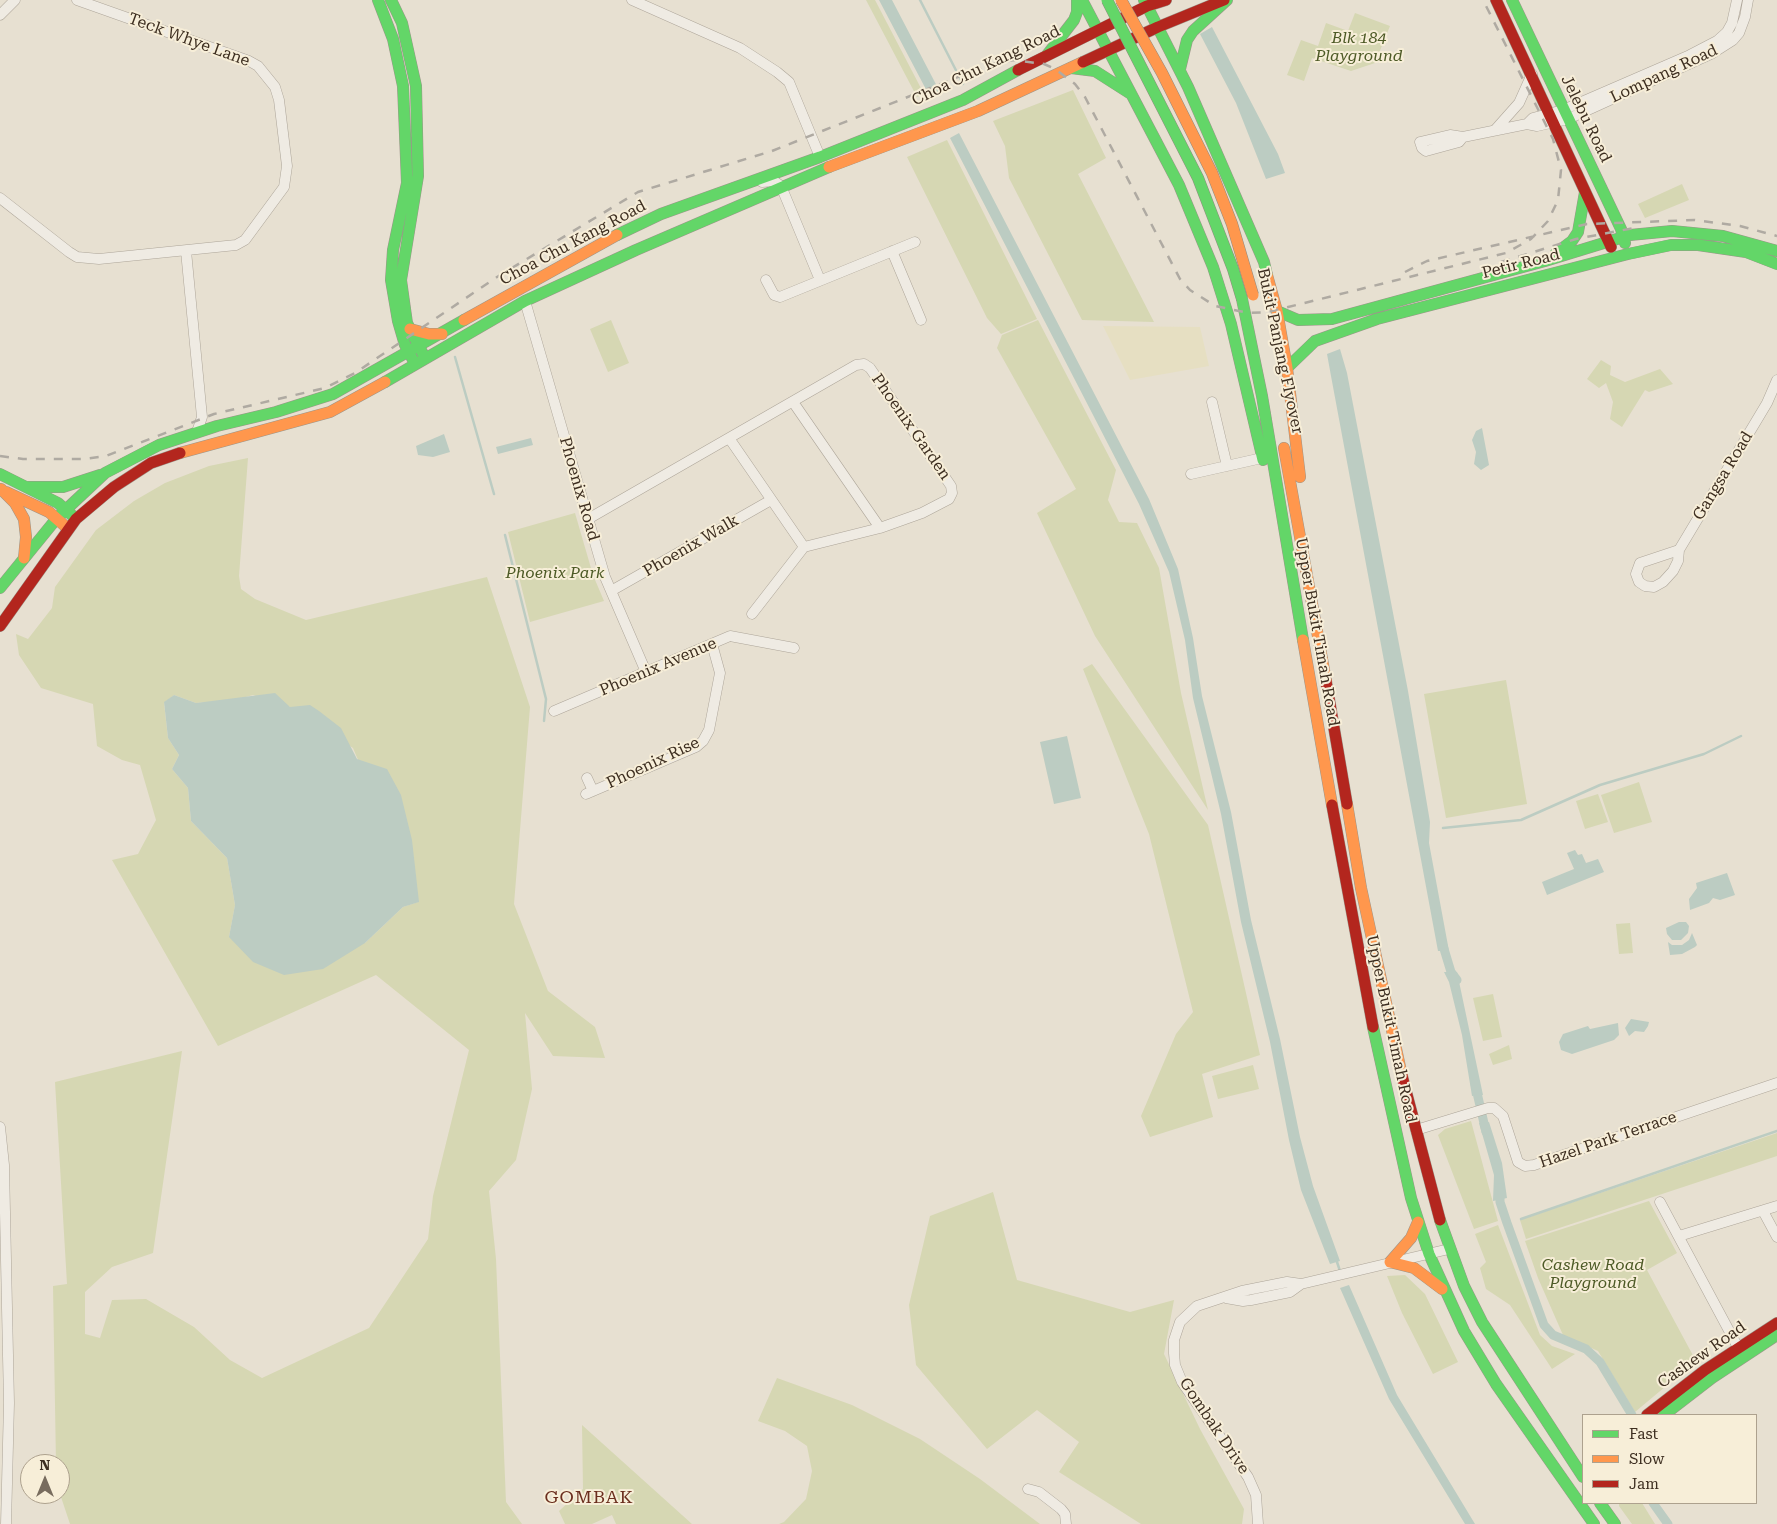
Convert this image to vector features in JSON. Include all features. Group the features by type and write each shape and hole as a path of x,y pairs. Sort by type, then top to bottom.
{"main road":[{"path":"378,0 393,38 403,86 407,183 390,272 393,302 413,349 421,362"},
{"path":"391,0 402,23 416,86 418,176 402,273 404,309 413,349"},
{"path":"1047,55 1074,20 1077,12 1077,0"},
{"path":"1082,0 1100,30 1183,193 1213,267 1231,324 1262,458 1277,496"},
{"name":"Bukit Panjang Flyover","path":"1107,0 1198,178 1234,269 1248,325 1262,396 1275,472 1277,496"},
{"name":"Bukit Panjang Flyover","path":"1121,0 1162,72 1212,173 1245,262 1256,304"},
{"name":"Choa Chu Kang Road","path":"0,588 57,518 105,473 159,444 216,426 276,412 333,394 618,235 661,214 820,157 963,100 1047,55 1100,30 1145,3 1166,0"},
{"path":"1180,69 1187,40 1193,31 1225,0"},
{"name":"Choa Chu Kang Road","path":"0,626 76,519 114,487 151,463 201,446 330,412 351,402 525,301 781,186 971,114 1158,27 1225,0"},
{"name":"Jelebu Road","path":"1496,0 1532,74 1585,192 1609,239 1614,258"},
{"name":"Jelebu Road","path":"1512,0 1623,236 1628,254"},
{"path":"1145,3 1180,69 1264,262 1277,312 1287,368 1309,539 1332,682 1328,702"},
{"path":"1071,68 1094,71 1134,96"},
{"path":"1148,124 1148,102 1153,92 1169,85 1188,87"},
{"path":"1551,274 1549,267 1543,261 1572,241 1578,232 1585,192"},
{"path":"661,214 648,228 656,235 670,235"},
{"name":"Petir Road","path":"1277,312 1296,319 1332,319 1543,261 1623,236 1672,231 1713,234 1748,241 1777,251"},
{"path":"618,235 638,233 642,241 636,250"},
{"name":"Petir Road","path":"1287,368 1315,341 1378,319 1628,254 1671,245 1698,245 1746,252 1777,264"},
{"path":"1365,310 1368,318 1378,319"},
{"path":"410,329 429,334 443,334"},
{"name":"Bukit Panjang Flyover","path":"1281,435 1328,702"},
{"path":"28,487 63,487 105,473"},
{"path":"0,474 58,502 76,519"},
{"path":"0,489 57,518 69,530"},
{"path":"0,489 15,503 24,519 26,537 24,558"},
{"name":"Upper Bukit Timah Road","path":"1277,496 1318,735 1372,1022 1400,1153 1418,1222 1444,1290 1464,1331 1496,1384 1594,1524"},
{"name":"Upper Bukit Timah Road","path":"1328,702 1341,765 1361,888 1387,1013 1425,1171 1449,1249 1482,1322 1510,1368 1582,1473"},
{"path":"1418,1222 1411,1238 1390,1262 1414,1268 1444,1290"},
{"name":"Cashew Road","path":"1665,1414 1777,1323"},
{"name":"Cashew Road","path":"1648,1414 1683,1386 1740,1353 1777,1335"},
{"path":"1496,1384 1501,1384 1508,1379 1510,1368"},
{"path":"1563,1479 1582,1473"},
{"path":"1570,1490 1582,1473"},
{"path":"1604,1506 1615,1524"}],"street":[{"path":"0,14 15,0"},
{"name":"Teck Whye Lane","path":"0,198 78,256 99,259 186,252 231,247 239,244 245,240 282,190 287,166 280,107 275,87 265,73 249,60 77,0"},
{"path":"632,0 740,48 778,72 788,82 820,157"},
{"name":"Lompang Road","path":"1566,114 1717,41 1732,23 1737,0"},
{"name":"Lompang Road","path":"1495,130 1527,124 1537,126 1551,118 1566,114 1724,46 1733,40 1743,26 1748,0"},
{"path":"1463,137 1495,130 1519,103 1532,74"},
{"path":"747,184 774,181 781,186 820,280"},
{"path":"766,280 777,297 915,242"},
{"path":"892,251 921,320"},
{"path":"186,252 202,417 197,432"},
{"name":"Phoenix Road","path":"525,301 588,520 611,592 646,672"},
{"name":"Phoenix Garden","path":"588,520 856,365 864,364 870,368 882,384 951,486 952,493 949,499 922,513 880,528 804,548"},
{"name":"Gangsa Road","path":"1679,550 1640,562 1636,570 1639,582 1645,586 1654,587 1663,582 1678,561 1679,550 1767,403 1777,380"},
{"name":"Gangsa Road","path":"1767,403 1777,392"},
{"path":"792,402 880,528"},
{"path":"1212,402 1227,466"},
{"path":"202,417 216,426"},
{"path":"730,438 804,548 752,614"},
{"path":"1191,474 1262,458"},
{"name":"Phoenix Walk","path":"611,592 771,500"},
{"name":"Phoenix Avenue","path":"554,711 730,636 794,648"},
{"name":"Phoenix Rise","path":"587,778 589,793 696,747 704,741 709,730 719,676 719,666 712,644"},
{"name":"Hazel Park Terrace","path":"1416,1130 1488,1108 1500,1111 1518,1162 1525,1166 1534,1165 1777,1083"},
{"path":"0,1127 6,1524"},
{"path":"1660,1202 1740,1353"},
{"path":"1679,1236 1777,1206"},
{"path":"1763,1211 1777,1237"},
{"name":"Gombak Drive","path":"1258,1524 1256,1495 1248,1477 1182,1382 1175,1365 1174,1340 1180,1322 1197,1306 1209,1301 1226,1298 1242,1301 1251,1300 1290,1292 1301,1284 1449,1249"},
{"path":"1028,1489 1039,1492 1061,1509 1065,1514 1066,1524"}],"shaded area":[{"path":"879,0 892,0 940,92 930,97"},
{"path":"1212,27 1278,154 1285,173 1266,179 1236,103 1200,34"},
{"path":"959,133 1149,499 1178,569 1193,638 1202,696 1231,812 1251,920 1280,1039 1300,1137 1313,1186 1340,1261 1330,1264 1301,1190 1270,1042 1241,922 1221,814 1193,698 1185,640 1169,572 1139,504 950,138"},
{"path":"1103,326 1200,327 1209,366 1130,380"},
{"path":"1340,349 1347,373 1408,691 1430,822 1429,843 1449,951 1438,951 1327,354"},
{"path":"1482,428 1489,465 1481,470 1474,464 1476,452 1472,440 1476,431"},
{"path":"444,434 450,452 433,457 418,455 416,446"},
{"path":"531,438 533,445 498,454 496,447"},
{"path":"275,693 290,707 310,705 319,711 341,728 357,759 387,769 401,795 412,840 419,902 403,907 365,943 323,969 284,975 253,962 229,937 235,905 227,858 191,821 188,788 172,769 179,755 168,738 164,702 174,695 196,703"},
{"path":"1067,736 1081,798 1054,804 1040,742"},
{"path":"1575,850 1578,855 1582,854 1586,863 1598,859 1604,872 1547,895 1542,882 1574,869 1567,853"},
{"path":"1727,873 1735,895 1720,900 1713,898 1709,903 1690,910 1689,899 1697,888 1696,883"},
{"path":"1679,922 1686,922 1689,926 1688,933 1681,940 1672,940 1667,934 1666,928"},
{"path":"1692,933 1697,945 1695,947 1682,954 1670,955 1668,942 1672,945 1682,945 1689,940"},
{"path":"1444,972 1457,972 1483,1095 1472,1096 1462,1035 1449,982"},
{"path":"1631,1019 1649,1022 1644,1032 1635,1031 1629,1036 1625,1028"},
{"path":"1618,1023 1619,1035 1614,1040 1572,1054 1561,1050 1559,1042 1563,1034 1588,1026 1590,1029"},
{"path":"1489,1122 1502,1163 1507,1198 1493,1201 1494,1175 1479,1123"},
{"path":"1349,1285 1397,1395 1475,1524 1465,1524 1389,1399 1340,1288"}],"green space":[{"path":"866,0 875,0 924,94 917,97"},
{"name":"Blk 184 Playground","path":"1355,13 1390,26 1375,63 1351,71 1312,58 1304,81 1287,75 1301,40 1318,46 1326,23 1348,31"},
{"path":"1073,90 1106,158 1078,174 1154,322 1082,320 1009,178 1005,146 993,121"},
{"path":"947,140 1037,319 1001,334 987,318 907,157"},
{"path":"1682,184 1689,200 1645,218 1638,204"},
{"path":"611,320 629,363 608,372 590,329"},
{"path":"1038,320 1116,470 1108,500 1119,522 1137,523 1159,568 1181,693 1208,810 1095,636 1037,513 1076,489 997,348 1002,335"},
{"path":"1601,360 1611,366 1610,375 1625,382 1660,369 1673,384 1649,392 1645,390 1622,427 1610,419 1613,402 1606,383 1599,388 1587,379"},
{"path":"248,458 239,576 241,589 255,599 306,620 487,577 530,707 514,904 548,991 595,1027 605,1058 553,1056 525,1013 532,1089 516,1160 489,1191 496,1259 506,1502 522,1524 70,1524 63,1504 70,1504 70,1454 56,1454 53,1286 67,1284 55,1082 182,1051 153,1253 112,1267 85,1292 85,1334 100,1338 112,1300 146,1299 194,1327 230,1360 262,1378 369,1328 428,1239 433,1196 469,1050 376,975 218,1046 112,860 138,854 156,820 140,765 122,760 97,746 93,704 41,688 19,655 16,634 28,639 52,608 55,587 96,530 134,501 165,483 209,466","holes":["174,695 196,703 235,700 253,695 290,707 353,748 418,902 403,907 365,943 229,937 235,905 227,858 191,821 188,788 172,769 179,755 168,738 164,703"]},
{"name":"Phoenix Park","path":"575,513 593,575 604,601 530,622 508,532"},
{"path":"1092,664 1208,825 1260,1055 1202,1074 1213,1117 1150,1137 1141,1116 1176,1034 1193,1012 1149,834 1083,669"},
{"path":"1506,680 1527,804 1446,818 1424,694"},
{"path":"1639,782 1652,822 1614,833 1601,795"},
{"path":"1598,794 1608,822 1585,829 1576,801"},
{"path":"1630,923 1633,953 1619,954 1616,924"},
{"path":"1493,994 1502,1037 1483,1041 1473,998"},
{"path":"1509,1045 1512,1059 1493,1065 1489,1054"},
{"path":"1253,1065 1259,1089 1218,1099 1212,1076"},
{"path":"1471,1121 1498,1221 1474,1229 1438,1135 1445,1129"},
{"path":"1777,1133 1777,1156 1526,1239 1520,1220"},
{"path":"993,1192 1017,1280 1130,1312 1174,1300 1164,1354 1200,1429 1244,1509 1242,1524 1141,1524 1059,1472 1079,1442 1037,1410 987,1449 916,1365 909,1305 930,1216"},
{"name":"Cashew Road Playground","path":"1649,1201 1677,1253 1647,1270 1696,1361 1635,1412 1598,1351 1563,1335 1538,1278 1525,1241"},
{"path":"1498,1225 1540,1335 1552,1346 1575,1354 1552,1369 1510,1305 1486,1289 1480,1268 1486,1262 1475,1234"},
{"path":"1405,1275 1425,1294 1458,1362 1433,1374 1402,1313 1387,1276"},
{"path":"777,1378 852,1405 920,1439 980,1479 1040,1524 779,1524 784,1522 806,1499 812,1471 807,1446 785,1431 758,1421"},
{"path":"582,1425 692,1524 616,1524 612,1515 592,1524 565,1524 559,1511 583,1489"},
{"path":"1619,1504 1643,1504 1655,1524 1632,1524"}],"waterway":[{"path":"920,0 963,84"},
{"path":"455,357 494,494"},
{"path":"505,535 546,699 544,721"},
{"path":"1443,828 1521,820 1600,785 1704,754 1741,736"},
{"path":"1441,939 1451,972 1457,980"},
{"path":"1475,1084 1486,1132"},
{"path":"1521,1219 1777,1131"},
{"path":"1500,1188 1500,1202 1544,1325 1553,1335 1586,1349 1600,1362 1631,1414"},
{"path":"1336,1259 1340,1271"},
{"path":"1654,1504 1668,1524"}],"railway":[{"path":"0,456 23,459 84,459 106,456 214,414 325,388 355,373 497,277 638,192 772,151 991,64 1014,60 1044,64 1055,69 1075,84 1085,97 1180,279 1190,290 1215,306 1249,313 1268,312 1506,253 1531,239 1548,221 1558,200 1561,170 1553,139 1483,0"},
{"path":"1405,272 1427,261 1587,224 1695,220 1740,226 1777,236"},
{"path":"1501,262 1576,239 1634,228"}],"traffic: fast":[{"path":"378,0 393,39 403,86 407,183 393,250 391,280 398,321 405,345 413,360"},
{"path":"391,0 402,23 416,86 418,176 401,280 407,323 424,356"},
{"path":"1047,55 1074,20 1077,12 1077,0"},
{"path":"1082,0 1179,185 1213,267 1231,324 1263,460"},
{"path":"1107,0 1198,178 1233,269 1242,299"},
{"path":"1144,0 1188,87 1264,262 1267,275"},
{"path":"1180,69 1187,40 1193,31 1227,0"},
{"path":"1512,0 1621,229 1625,243"},
{"path":"1071,68 1095,71 1131,94"},
{"path":"617,235 661,214 820,157 963,100 1018,70"},
{"path":"385,382 525,301 636,250 829,167"},
{"path":"1556,253 1572,241 1578,232 1585,192"},
{"path":"1277,311 1298,320 1332,319 1545,261 1630,235 1672,231 1723,236 1777,251"},
{"path":"1287,368 1315,341 1377,319 1628,254 1671,245 1698,245 1746,252 1777,264"},
{"path":"1242,299 1262,396 1303,640"},
{"path":"0,588 57,518 105,473 159,445 217,426 276,412 333,394 464,320"},
{"path":"0,474 58,503 74,517"},
{"path":"28,487 63,487 100,475"},
{"path":"1373,1027 1411,1198 1429,1254 1464,1331 1496,1384 1594,1524"},
{"path":"1440,1220 1464,1286 1482,1322 1582,1475"},
{"path":"1665,1414 1712,1378 1777,1335"},
{"path":"1601,1504 1615,1524"}],"traffic: slow":[{"path":"1121,0 1162,73 1212,173 1232,224 1253,295"},
{"path":"829,167 978,111 1083,62"},
{"path":"464,320 617,235"},
{"path":"1267,275 1277,311 1287,368 1300,477"},
{"path":"410,329 429,334 442,334"},
{"path":"180,453 330,412 385,382"},
{"path":"1284,448 1326,681"},
{"path":"1,489 15,503 24,519 26,537 24,558"},
{"path":"6,492 49,512 65,526"},
{"path":"1303,640 1332,805"},
{"path":"1347,804 1361,888 1402,1076"},
{"path":"1418,1222 1411,1238 1390,1262 1414,1268 1442,1289"}],"traffic: jam":[{"path":"1018,70 1147,6 1166,0"},
{"path":"1083,62 1158,27 1224,0"},
{"path":"1496,0 1611,247"},
{"path":"0,626 76,519 114,487 151,463 180,453"},
{"path":"1326,681 1347,804"},
{"path":"1332,805 1373,1027"},
{"path":"1402,1076 1440,1220"},
{"path":"1648,1414 1705,1370 1777,1323"}],"district":[{"name":"GOMBAK","path":"589,1498"}]}
